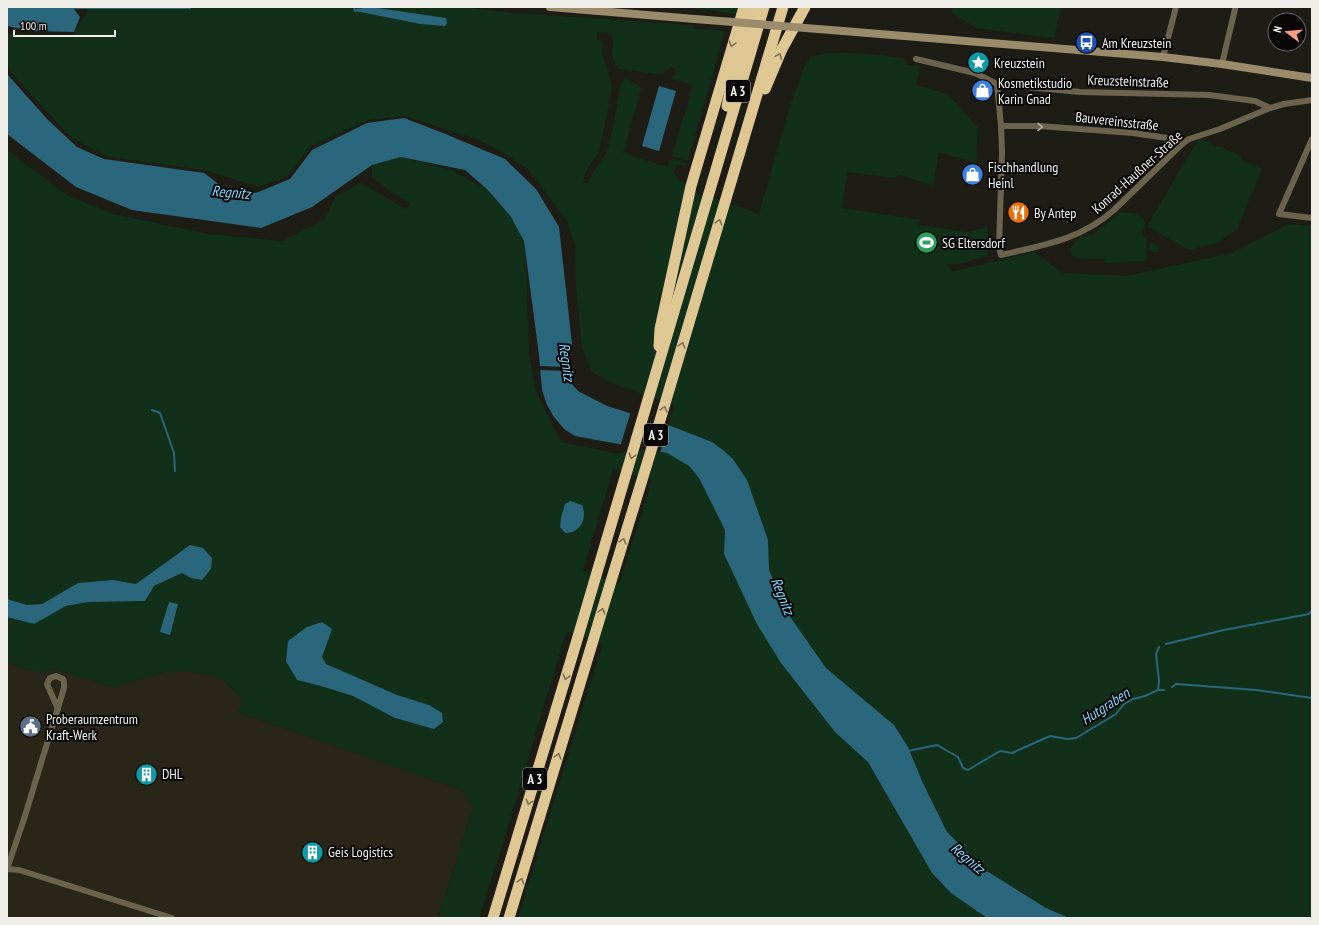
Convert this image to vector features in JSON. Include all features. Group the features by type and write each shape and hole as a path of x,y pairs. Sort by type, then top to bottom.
{"highway":[{"name":"A 3","path":"493,918 655,377 684,252 695,171 744,7"},
{"path":"711,175 732,82 755,7"},
{"name":"A 3","path":"684,252 711,175 764,7"},
{"name":"A 3","path":"509,918 783,7"},
{"path":"733,175 774,67 788,36 805,7"},
{"path":"655,377 660,329 684,252"}],"street":[{"path":"550,7 1163,57 1222,64 1312,78"},
{"path":"1163,57 1176,7"},
{"path":"1222,64 1236,9"},
{"name":"Kreuzsteinstraße","path":"916,59 975,73 997,84 1080,92 1209,95 1255,101 1270,108"},
{"path":"997,84 1001,126"},
{"name":"Konrad-Haußner-Straße","path":"1001,126 1002,182 999,247 1001,255 1068,238 1088,230 1114,210 1189,139 1220,129 1270,108 1284,104 1312,100"},
{"name":"Bauvereinsstraße","path":"1001,126 1039,126 1118,132 1174,139 1182,144"},
{"path":"1312,139 1278,214 1312,218"},
{"path":"58,709 47,684 50,678 56,676 63,679 64,684 58,709 7,869 19,870 172,918"}],"shaded area":[{"path":"7,663 44,674 48,670 56,669 113,687 164,672 190,671 221,678 243,698 238,712 462,790 473,808 438,918 7,918"}],"green space":[{"path":"88,7 462,7 515,13 691,25 695,29 725,31 688,161 672,156 693,85 673,79 676,68 671,67 663,74 620,69 615,64 612,56 613,41 611,33 598,32 596,39 603,42 602,55 609,72 612,89 598,154 585,173 583,183 588,183 608,148 621,83 626,78 639,86 641,89 623,153 667,167 671,159 687,163 686,167 677,164 674,172 677,179 686,183 684,190 708,196 759,214 791,103 804,67 811,57 822,54 845,53 904,58 906,65 920,66 916,85 949,95 978,128 976,163 939,152 933,185 899,175 895,178 847,172 842,208 920,220 918,225 966,232 987,227 988,256 960,264 947,264 951,272 1034,252 1063,273 1128,276 1232,253 1289,224 1312,226 1312,918 1069,918 1046,908 987,871 947,832 922,781 908,747 894,725 826,668 786,611 769,570 768,540 752,496 712,442 668,425 674,405 609,382 592,372 582,348 576,288 575,245 567,221 529,170 507,155 479,140 405,116 367,120 310,147 288,176 259,187 204,170 108,157 72,138 11,73 7,65 7,34 72,36 88,11"},
{"path":"697,7 739,7 737,15 696,9"},
{"path":"953,7 1061,7 1054,38 976,28 952,13"},
{"path":"1199,138 1241,156 1240,159 1262,169 1237,229 1219,242 1189,250 1147,226"},
{"path":"7,150 67,195 114,214 207,234 282,241 324,220 336,196 361,183 406,209 410,204 372,178 372,165 401,157 451,170 488,190 511,217 524,241 529,355 536,392 561,442 618,454 639,448 667,453 689,466 699,478 725,530 724,554 835,732 868,762 932,873 951,893 987,918 518,918 603,643 566,632 479,918 438,918 473,808 462,790 238,712 243,698 221,678 190,671 164,672 113,687 56,669 48,670 44,674 7,663 7,617 34,624 66,606 88,602 145,601 154,586 182,573 191,578 178,553 136,584 113,580 78,583 42,604 27,605 7,599","holes":["613,469 652,480 620,583 583,571"]},
{"path":"1120,212 1135,214 1143,218 1145,221 1145,226 1142,232 1143,236 1148,241 1146,243 1147,261 1105,263 1104,259 1084,259 1072,255 1070,251 1072,246 1081,237 1093,235"},
{"path":"1151,242 1160,247 1157,252 1152,252 1149,250"}],"water":[{"path":"7,7 73,8 80,17 74,32 30,31 7,26"},
{"path":"371,7 446,18 447,23 445,26 421,24 355,11 356,9"},
{"name":"Regnitz","path":"7,74 48,120 77,147 104,159 204,173 227,190 256,193 290,179 312,150 367,123 404,118 505,159 536,189 559,227 572,344 565,366 566,377 578,391 607,406 671,426 712,442 733,459 747,480 768,540 769,570 786,611 826,668 894,725 908,747 922,781 947,832 987,871 1046,908 1069,918 987,918 951,893 932,873 868,762 835,732 781,663 757,624 724,554 725,530 699,478 689,466 667,453 575,436 564,429 554,417 547,405 542,390 539,355 524,241 511,217 488,190 465,170 401,157 372,165 312,207 261,228 132,210 76,187 7,134"},
{"path":"659,86 676,91 659,151 642,146"},
{"path":"570,501 582,505 584,515 579,528 570,533 565,533 560,527 561,518 565,504"},
{"path":"190,545 203,548 212,558 211,569 202,580 191,578 182,573 154,586 145,601 88,602 66,606 34,624 7,617 7,599 27,605 42,604 78,583 113,580 136,584"},
{"path":"169,602 178,604 170,635 160,632"},
{"path":"322,622 332,629 322,657 326,664 397,695 429,705 442,713 443,722 434,729 395,718 353,696 297,680 286,661 288,641 307,627"}],"pier":[{"path":"538,366 567,367 568,371 539,370"},
{"path":"631,411 669,424 660,453 620,447"}],"waterway":[{"path":"354,7 355,11"},
{"path":"73,8 190,8"},
{"path":"152,410 160,413 174,453 175,471"},
{"name":"Hutgraben","path":"1166,644 1224,630 1309,614 1312,610"},
{"name":"Hutgraben","path":"908,751 937,745 958,757 963,768 968,770 1000,751 1012,753 1050,736 1067,739 1076,738 1116,714 1124,704 1158,690 1159,681 1156,654 1159,647"},
{"path":"1172,687 1176,684 1256,690 1312,698"},
{"name":"Hutgraben","path":"1158,690 1164,690"}],"place":[{"name":"Am Kreuzstein","path":"1087,43"},
{"name":"Kreuzstein","path":"979,63"},
{"name":"Kosmetikstudio Karin Gnad","path":"983,91"},
{"name":"Fischhandlung Heinl","path":"973,175"},
{"name":"By Antep","path":"1018,213"},
{"name":"SG Eltersdorf","path":"926,243"},
{"name":"Proberaumzentrum Kraft-Werk","path":"31,727"},
{"name":"DHL","path":"146,774"},
{"name":"Geis Logistics","path":"313,852"}]}
